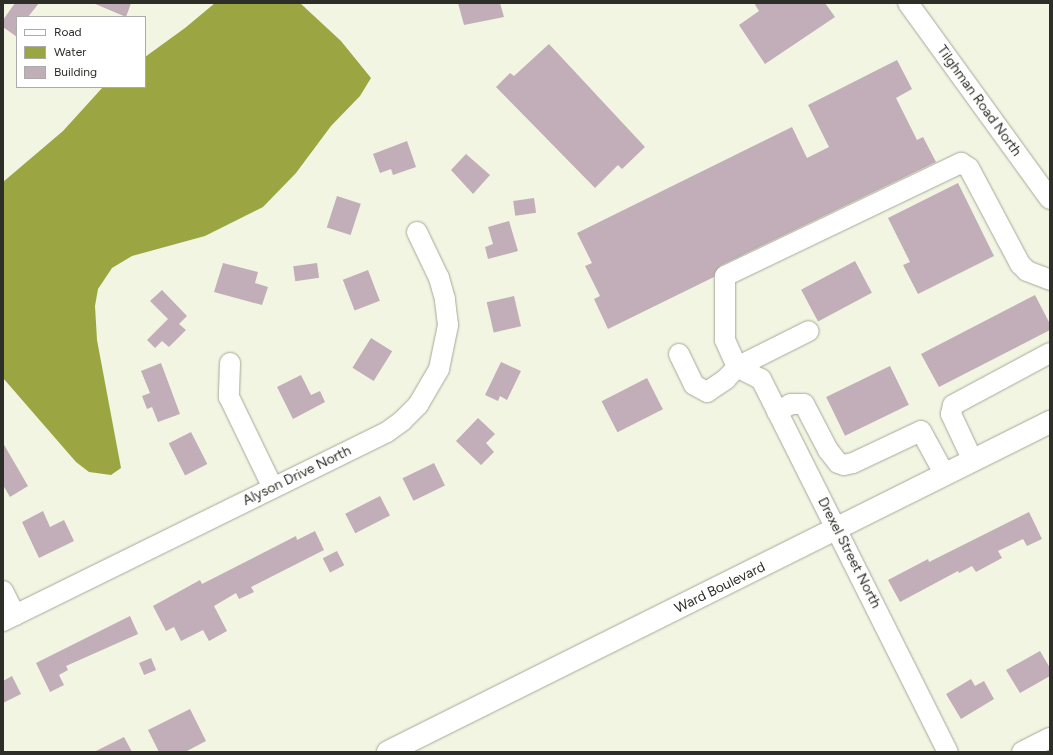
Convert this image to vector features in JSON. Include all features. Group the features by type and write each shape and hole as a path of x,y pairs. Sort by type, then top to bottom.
{"main road":[{"name":"Ward Boulevard","path":"388,752 1050,422"}],"street":[{"name":"Tilghman Road North","path":"908,3 1050,199"},
{"path":"736,367 726,340 725,276 961,163 969,168 1020,264 1026,271 1049,278"},
{"name":"Alyson Drive North","path":"9,618 386,432 418,405 431,386 445,350 448,325 446,299 439,278 417,232"},
{"path":"679,354 694,385 707,392 726,379 736,367 809,331"},
{"path":"973,460 951,414 953,405 1050,353"},
{"path":"230,362 230,397 273,488"},
{"name":"Drexel Street North","path":"736,367 761,379 838,529 948,752"},
{"path":"777,412 791,404 804,404 828,450 838,464 853,463 921,431 945,475"},
{"path":"3,591 9,618"},
{"path":"1022,752 1050,738"}],"water":[{"path":"215,3 300,3 341,41 371,78 360,96 331,126 296,173 263,207 205,236 132,256 112,268 98,289 95,306 97,340 121,468 111,475 89,472 76,462 3,378 3,182 63,131 102,88 146,88 146,56 185,28"}],"building":[{"path":"15,3 39,3 29,16 16,16 16,36 3,27 3,20"},
{"path":"93,3 131,3 126,16"},
{"path":"458,3 500,3 504,17 464,25"},
{"path":"754,3 825,3 835,17 765,64 739,25 759,11"},
{"path":"549,44 645,147 622,169 618,165 595,188 496,87 510,73 514,76"},
{"path":"897,60 912,89 896,98 917,140 923,137 936,162 720,266 714,277 608,329 594,299 600,296 585,266 592,263 577,233 792,127 807,158 829,147 808,105"},
{"path":"407,141 416,167 393,175 391,169 380,173 373,154"},
{"path":"466,154 490,175 473,194 451,170"},
{"path":"958,183 994,256 918,294 903,265 910,262 888,218"},
{"path":"337,196 361,204 351,235 327,227"},
{"path":"534,198 536,213 515,216 513,201"},
{"path":"509,221 518,251 488,259 485,247 493,244 488,227"},
{"path":"855,261 872,293 818,321 801,290"},
{"path":"223,263 258,272 255,283 268,287 262,305 214,292"},
{"path":"317,263 319,278 295,281 293,266"},
{"path":"368,270 380,301 355,310 343,280"},
{"path":"162,290 187,316 179,324 186,330 169,347 162,341 155,348 147,340 168,319 150,301"},
{"path":"1035,295 1050,324 1050,330 939,387 921,354"},
{"path":"514,296 521,326 494,333 487,302"},
{"path":"371,338 392,351 374,381 352,368"},
{"path":"501,362 521,371 507,400 500,396 498,401 485,395"},
{"path":"161,363 180,414 158,422 152,407 147,409 142,396 150,393 141,371"},
{"path":"890,366 909,405 845,436 826,397"},
{"path":"301,375 311,395 320,391 325,402 293,419 277,387"},
{"path":"647,378 663,409 617,432 602,401"},
{"path":"478,418 495,434 486,443 494,452 481,465 456,441"},
{"path":"191,432 207,464 185,475 169,443"},
{"path":"3,443 28,486 10,497 3,485"},
{"path":"434,463 445,485 414,501 403,478"},
{"path":"380,496 390,516 355,533 345,514"},
{"path":"43,511 50,527 64,520 74,541 39,558 22,522"},
{"path":"1029,512 1042,539 1027,546 1023,539 998,551 1002,558 976,572 972,566 959,573 958,571 900,602 888,580 928,559 929,562"},
{"path":"315,531 324,550 251,587 254,592 239,599 236,593 214,606 227,631 209,641 203,630 181,641 174,627 166,631 153,606 200,580 202,584 296,536 297,540"},
{"path":"337,551 344,565 330,573 323,558"},
{"path":"130,616 138,634 66,666 68,670 59,675 64,685 50,692 36,663"},
{"path":"1040,651 1050,668 1050,676 1020,693 1006,670"},
{"path":"151,658 156,670 144,675 139,663"},
{"path":"12,676 21,694 3,703 3,681"},
{"path":"971,679 975,686 984,681 994,699 961,719 946,694"},
{"path":"190,709 206,741 185,752 159,752 148,730"},
{"path":"124,737 132,752 94,752"}]}
